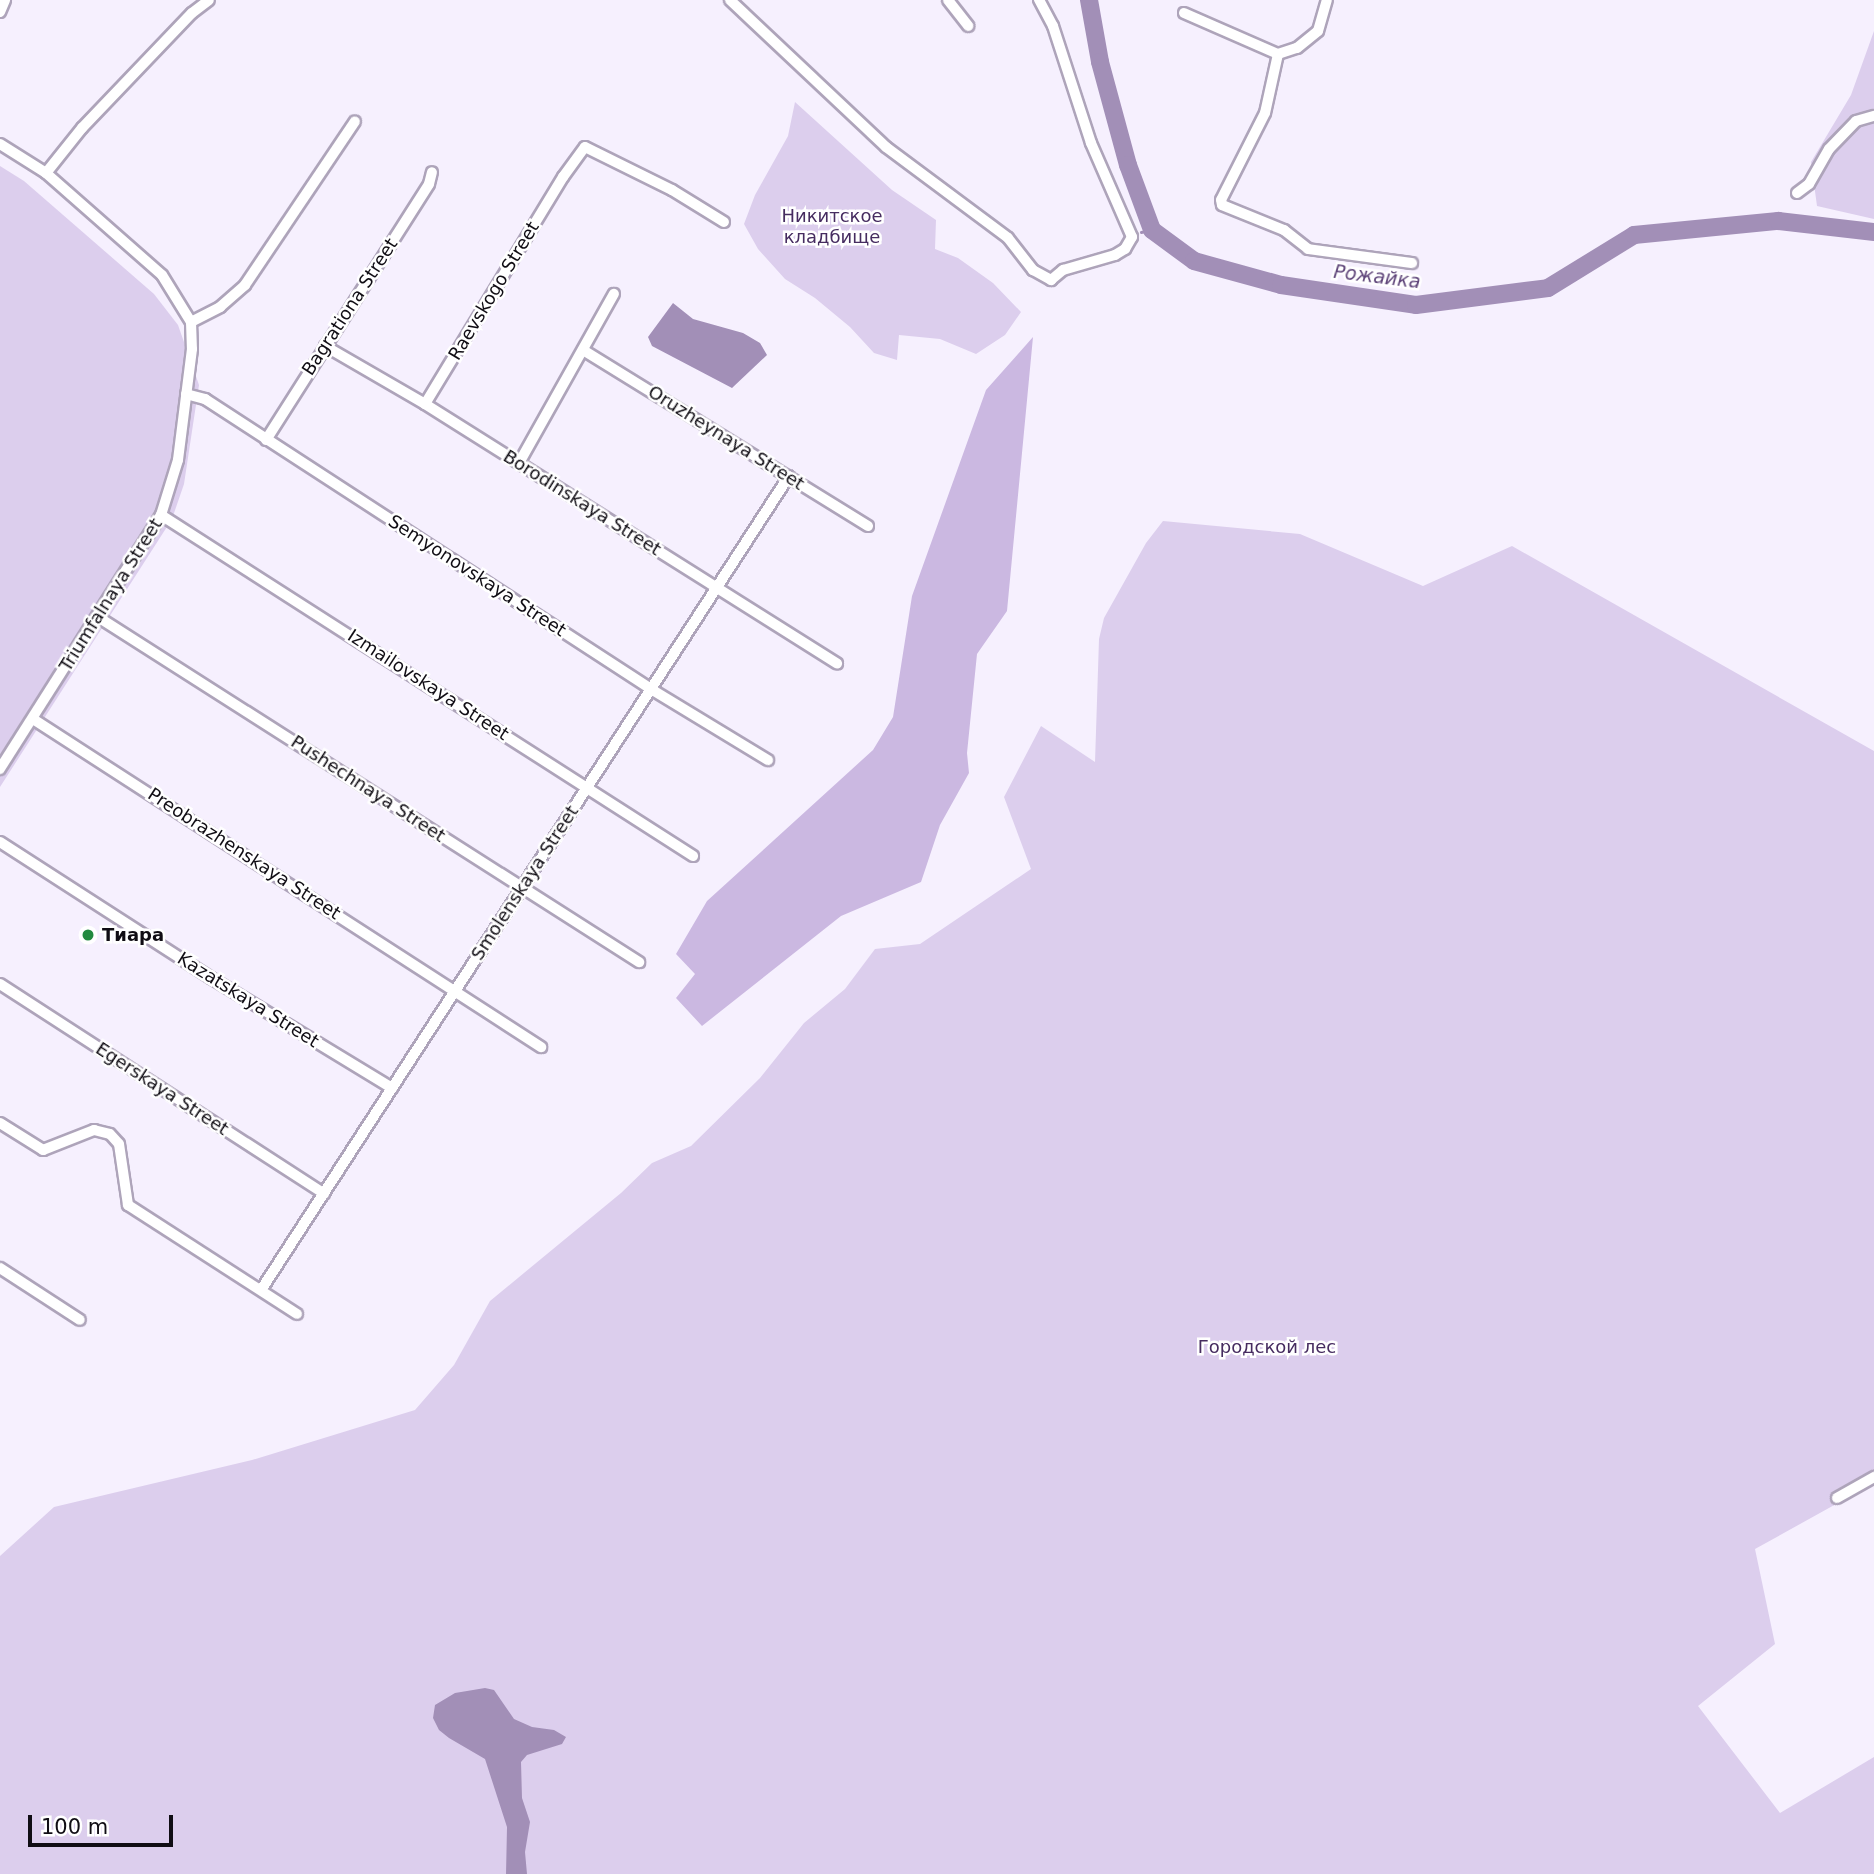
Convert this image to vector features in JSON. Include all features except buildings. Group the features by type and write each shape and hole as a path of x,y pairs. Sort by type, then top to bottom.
{"street":[{"path":"0,12 5,0"},
{"path":"46,173 82,128 192,13 209,0"},
{"path":"730,0 886,147 1008,238 1034,270 1051,280 1063,270 1115,255 1125,249 1132,237 1091,143 1053,26 1039,0"},
{"path":"948,0 968,26"},
{"path":"1184,13 1278,54 1297,48 1318,31 1327,0"},
{"path":"1278,54 1265,113 1221,200 1222,205 1284,230 1308,249 1412,263"},
{"path":"1797,193 1809,184 1829,149 1856,121 1874,116"},
{"path":"0,144 46,173 162,275 191,322 220,307 245,285 355,121"},
{"name":"Raevskogo Street","path":"425,404 563,177 585,146 672,190 724,222"},
{"name":"Bagrationa Street","path":"266,440 429,184 432,172"},
{"path":"519,463 614,294"},
{"name":"Triumfalnaya Street","path":"0,769 161,514 178,460 192,349 191,322"},
{"name":"Borodinskaya Street","path":"325,346 425,404 837,663"},
{"name":"Oruzheynaya Street","path":"583,350 868,526"},
{"name":"Semyonovskaya Street","path":"186,394 205,399 651,689 768,760"},
{"name":"Smolenskaya Street","path":"261,1290 789,476"},
{"name":"Izmailovskaya Street","path":"161,514 693,856"},
{"name":"Pushechnaya Street","path":"98,617 639,962"},
{"name":"Preobrazhenskaya Street","path":"33,719 541,1047"},
{"name":"Kazatskaya Street","path":"0,842 222,985 392,1088"},
{"name":"Egerskaya Street","path":"0,984 324,1194"},
{"path":"0,1122 43,1150 94,1130 110,1134 119,1144 128,1205 297,1314"},
{"path":"0,1268 80,1320"},
{"path":"1837,1498 1874,1477"}],"green space":[{"path":"1874,31 1874,219 1817,206 1811,162 1851,95"},
{"name":"Никитское кладбище","path":"795,102 892,190 936,220 935,249 958,258 993,283 1021,312 1005,335 976,354 940,339 899,335 897,360 874,353 850,327 815,298 785,279 758,249 744,224 755,195 788,136"},
{"path":"0,166 24,181 154,294 178,325 199,385 184,484 172,519 0,787"},
{"name":"Городской лес","path":"1163,521 1300,534 1423,586 1512,546 1874,751 1874,1483 1755,1549 1775,1644 1698,1706 1780,1813 1874,1757 1874,1874 0,1874 0,1556 54,1507 252,1460 415,1410 454,1365 490,1301 621,1193 652,1163 691,1146 760,1078 804,1023 845,989 875,949 920,944 1031,869 1004,797 1041,726 1095,762 1099,639 1104,618 1146,543"}],"shaded area":[{"path":"673,303 693,319 743,333 760,343 767,355 732,388 652,346 648,337"},
{"path":"1033,337 1007,611 977,654 967,753 969,773 940,825 921,882 841,916 702,1026 676,998 695,974 676,954 707,901 873,750 893,717 912,596 986,390"},
{"path":"485,1688 494,1690 514,1719 532,1727 554,1730 566,1737 562,1744 527,1755 521,1762 522,1798 530,1822 525,1852 527,1874 506,1874 507,1827 485,1759 449,1738 439,1730 433,1718 435,1705 455,1693"}],"waterway":[{"name":"Рожайка","path":"1089,0 1100,62 1128,165 1152,230 1194,261 1281,285 1416,305 1548,288 1634,235 1778,221 1874,232"},
{"path":"1141,232 1152,230"}],"place":[{"name":"Тиара","path":"88,935"}]}
